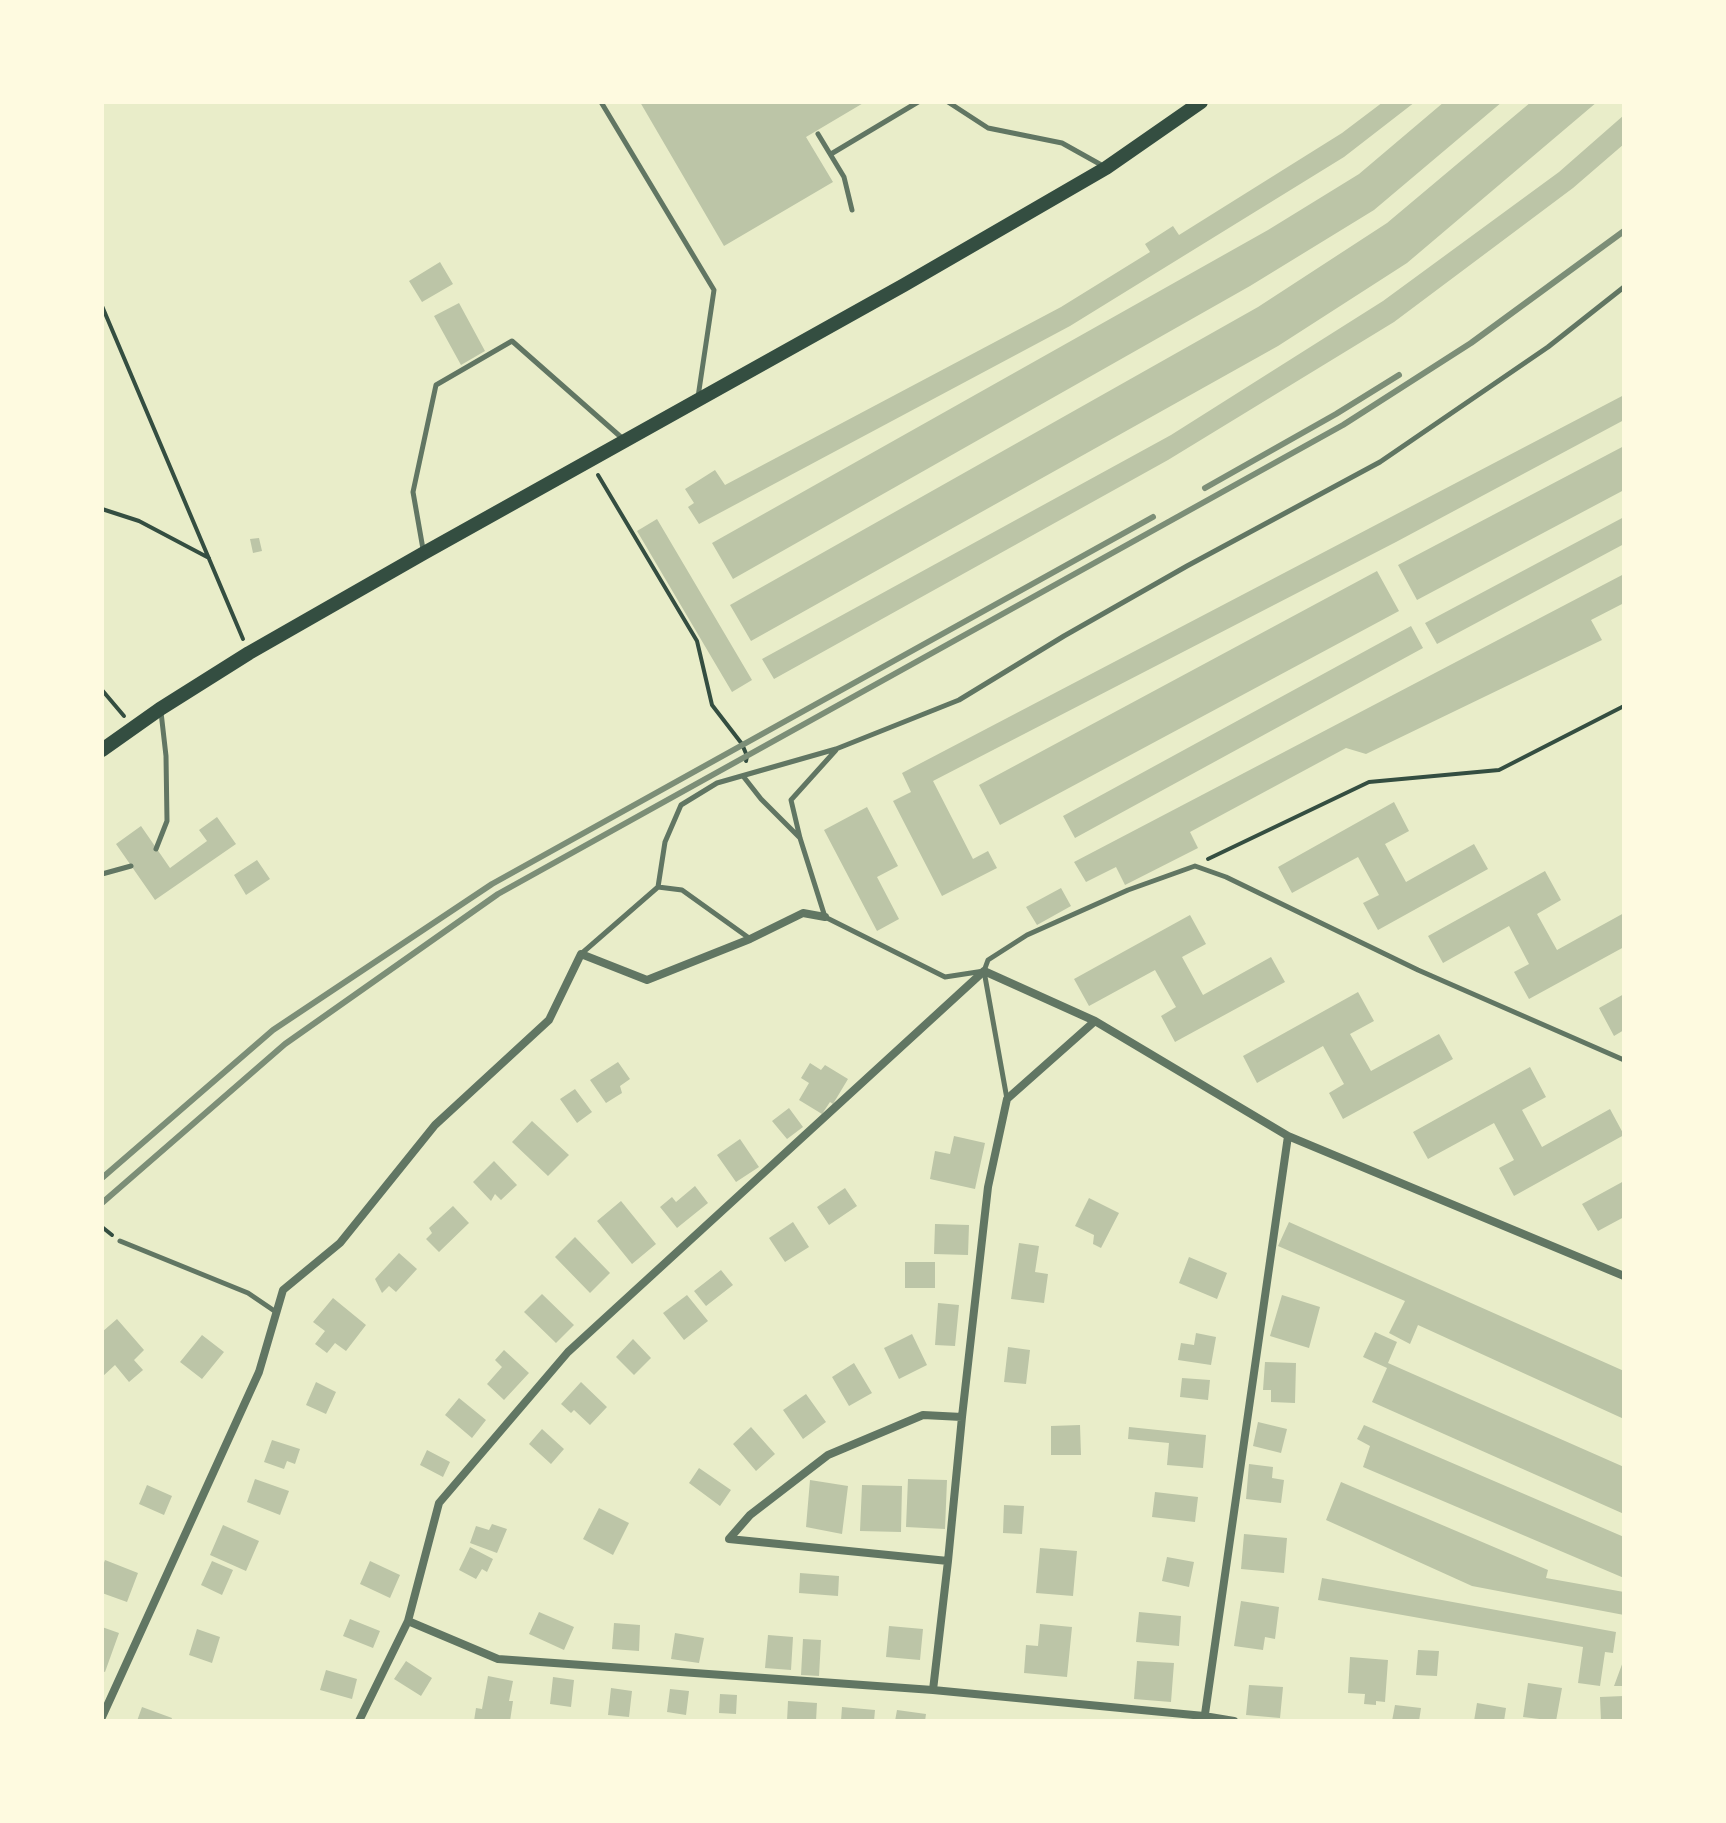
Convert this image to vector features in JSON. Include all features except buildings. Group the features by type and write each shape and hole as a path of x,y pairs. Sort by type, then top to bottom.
{"main road":[{"path":"102,750 249,653 904,285 1106,168 1201,102"}],"street":[{"path":"102,1717 259,1372 283,1290 340,1243 435,1125 549,1020 581,954 647,980 750,939 803,913 825,917"},
{"path":"359,1721 408,1621 439,1503 568,1352 984,971 1095,1021 1288,1136 1624,1276"},
{"path":"933,1690 988,1187 1007,1099 1095,1021"},
{"path":"1204,1719 1288,1136"},
{"path":"948,1561 729,1539 750,1515 828,1455 923,1415 962,1417"},
{"path":"408,1621 498,1659 933,1690 1234,1721"}],"lane":[{"path":"601,102 714,290 697,401"},
{"path":"831,154 918,102"},
{"path":"948,102 988,128 1062,143 1106,168"},
{"path":"818,134 844,177 852,210"},
{"path":"581,954 658,887 665,842 681,805 717,783 836,749 959,700 1187,566 1380,462 1548,347 1624,287"},
{"path":"424,553 413,492 436,385 512,341 626,441"},
{"path":"156,849 167,821 166,756 160,709"},
{"path":"836,749 791,800 825,917 945,977 984,971"},
{"path":"743,776 800,838"},
{"path":"102,874 131,866"},
{"path":"1007,1099 984,971 988,960 1027,935 1128,890 1195,866 1226,877 1418,970 1624,1060"},
{"path":"658,887 682,890 750,939"},
{"path":"120,1241 248,1293 276,1312"}],"path":[{"path":"102,306 249,653"},
{"path":"589,461 697,641 712,705 742,744 747,756 743,776"},
{"path":"102,509 139,521 209,558"},
{"path":"102,690 134,728"},
{"path":"1195,866 1369,782 1499,770 1624,706"}],"railway":[{"path":"102,1203 285,1044 498,894 1343,425 1471,343 1624,231"},
{"path":"1205,488 1399,375"},
{"path":"102,1178 273,1030 492,884 1153,517"}]}
